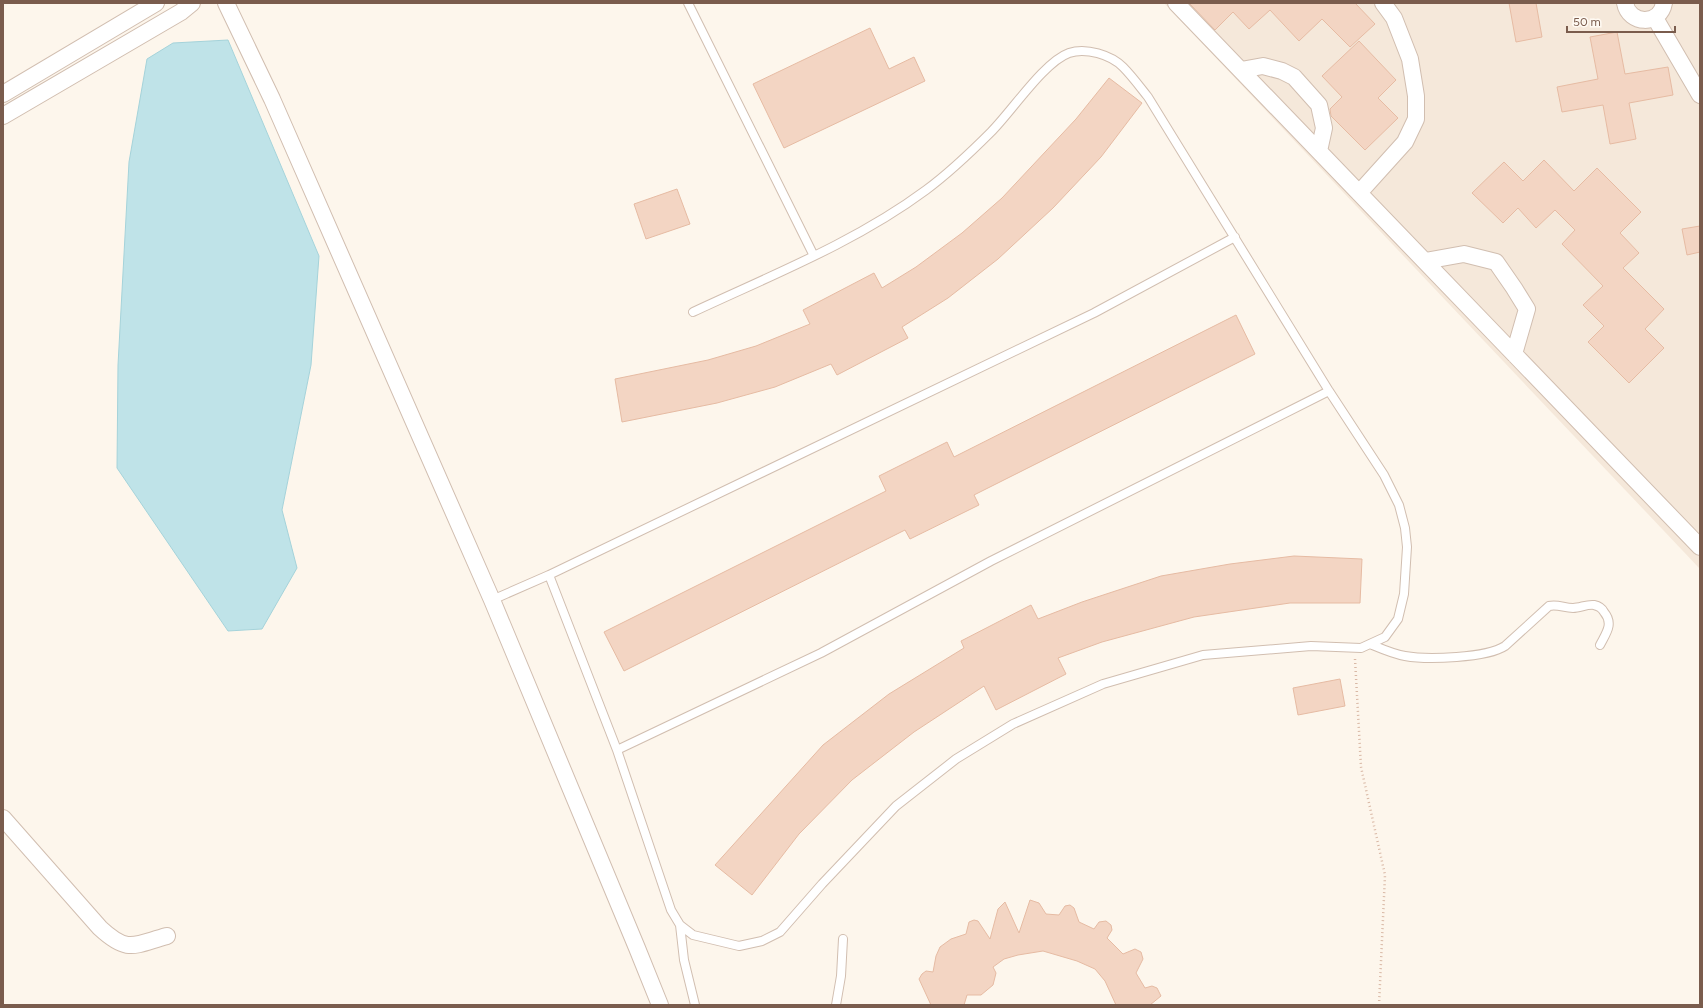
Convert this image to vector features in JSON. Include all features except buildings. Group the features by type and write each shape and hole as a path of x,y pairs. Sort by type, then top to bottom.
{"street":[{"path":"3,94 156,3"},
{"path":"3,116 181,12 192,3"},
{"path":"226,3 272,99 492,600 660,1005"},
{"path":"1176,3 1700,547"},
{"path":"1359,193 1405,142 1416,119 1416,96 1410,59 1394,18 1383,3"},
{"path":"1624,3 1629,14 1635,18 1648,20 1655,18 1660,14 1664,3"},
{"path":"1655,18 1700,95"},
{"path":"1241,70 1263,66 1282,71 1294,77 1319,105 1324,128 1319,151"},
{"path":"1425,261 1464,254 1496,262 1527,310 1514,354"},
{"path":"3,818 100,928 112,939 125,946 136,945 167,936"}],"lane":[{"path":"688,3 814,256"},
{"path":"549,575 617,750 671,910 680,925 693,935 739,946 762,941 780,932 822,884 896,806 956,759 1013,724 1103,684 1203,655 1311,646 1361,648 1385,637 1398,619 1404,594 1407,547 1405,528 1398,505 1384,475 1329,391 1148,97 1122,66 1102,54 1083,51 1070,52 1059,58 1046,69 992,132 926,190 850,239 693,312"},
{"path":"492,600 549,575 1046,336 1101,309 1235,237"},
{"path":"617,750 821,653 991,561 1329,391"},
{"path":"1370,644 1392,653 1406,656 1424,657 1487,654 1499,650 1505,646 1549,606 1555,605 1575,608 1592,605 1601,608 1609,618 1610,624 1600,645"},
{"path":"680,925 684,960 695,1005"},
{"path":"836,1005 841,976 843,939"}],"path":[{"path":"1361,648 1355,658 1361,767 1385,875 1378,1005"}],"shaded area":[{"path":"1164,3 1700,3 1700,569"}],"water":[{"path":"228,40 319,256 311,365 282,510 297,568 262,629 228,631 117,468 118,365 129,162 147,59 173,43"}]}
